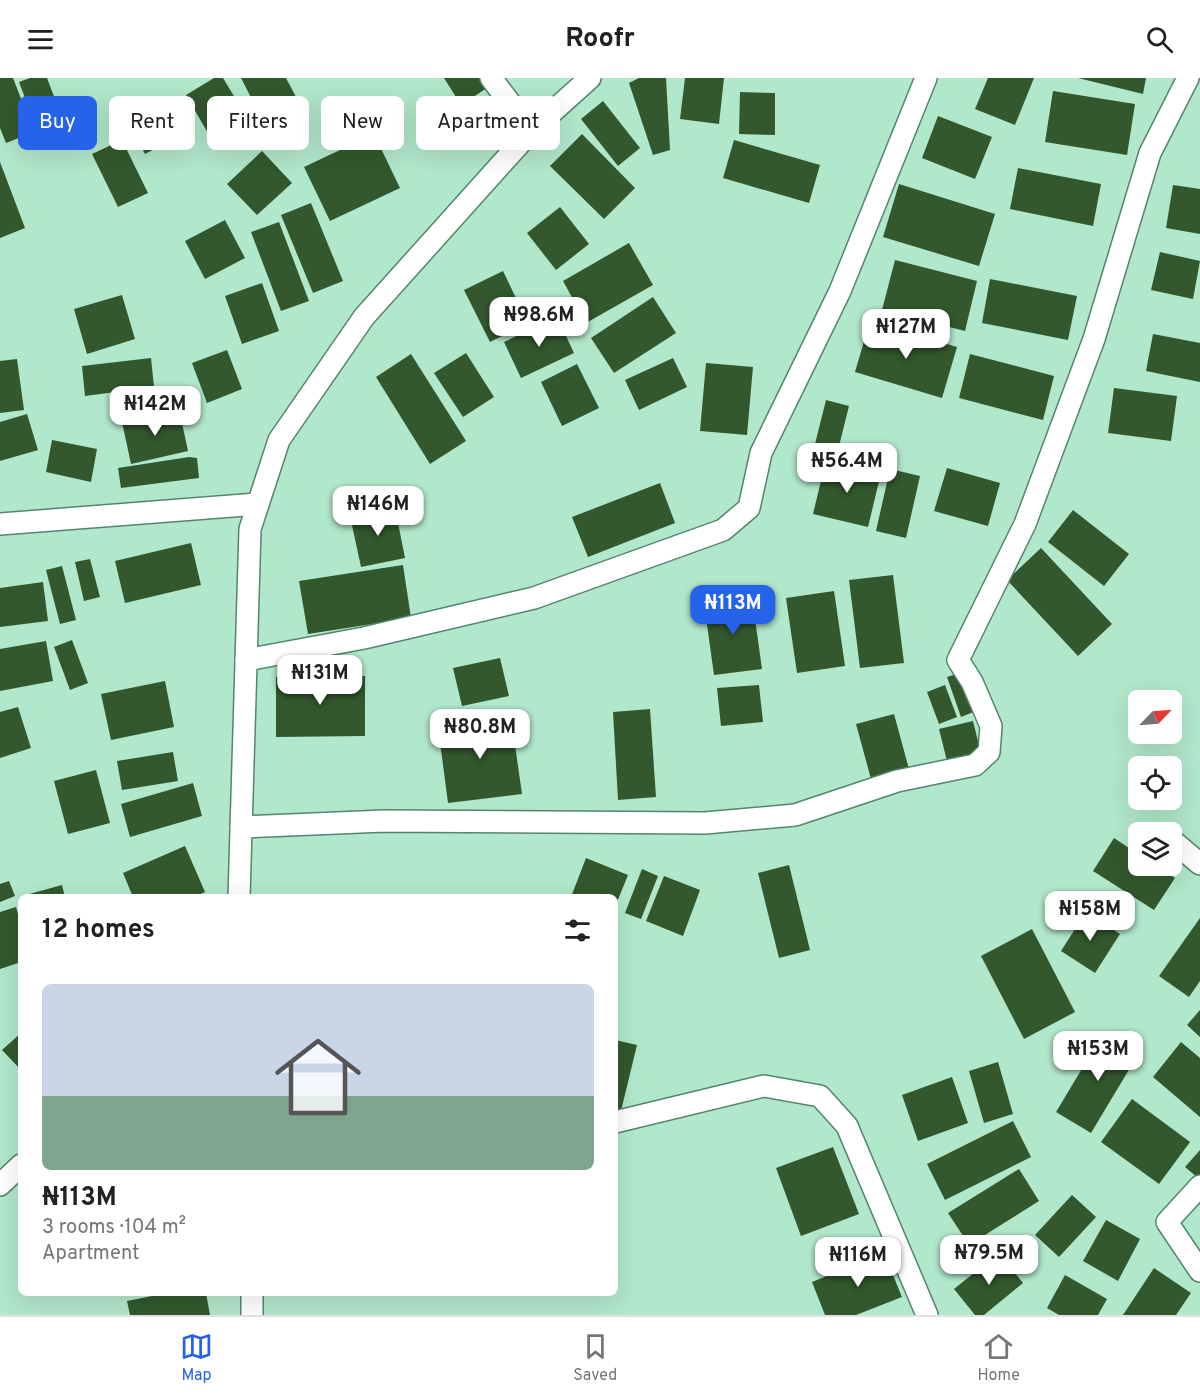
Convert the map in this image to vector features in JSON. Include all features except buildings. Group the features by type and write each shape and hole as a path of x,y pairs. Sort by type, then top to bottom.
{"street":[{"path":"491,78 505,96"},
{"path":"560,105 590,78"},
{"path":"246,660 364,638 534,598 723,530 749,508 760,453 840,291 926,78"},
{"path":"241,827 384,821 705,823 795,815 897,781 975,765 988,752 992,726 972,682 958,660 1025,524 1094,339 1150,153 1188,78"},
{"path":"239,894 250,529 279,440 364,317 514,150"},
{"path":"0,524 258,504"},
{"path":"1182,849 1200,864"},
{"path":"618,1121 764,1086 820,1096 847,1126 927,1315"},
{"path":"0,1185 18,1168"},
{"path":"1200,1186 1167,1222 1200,1271"},
{"path":"252,1296 252,1315"}]}
